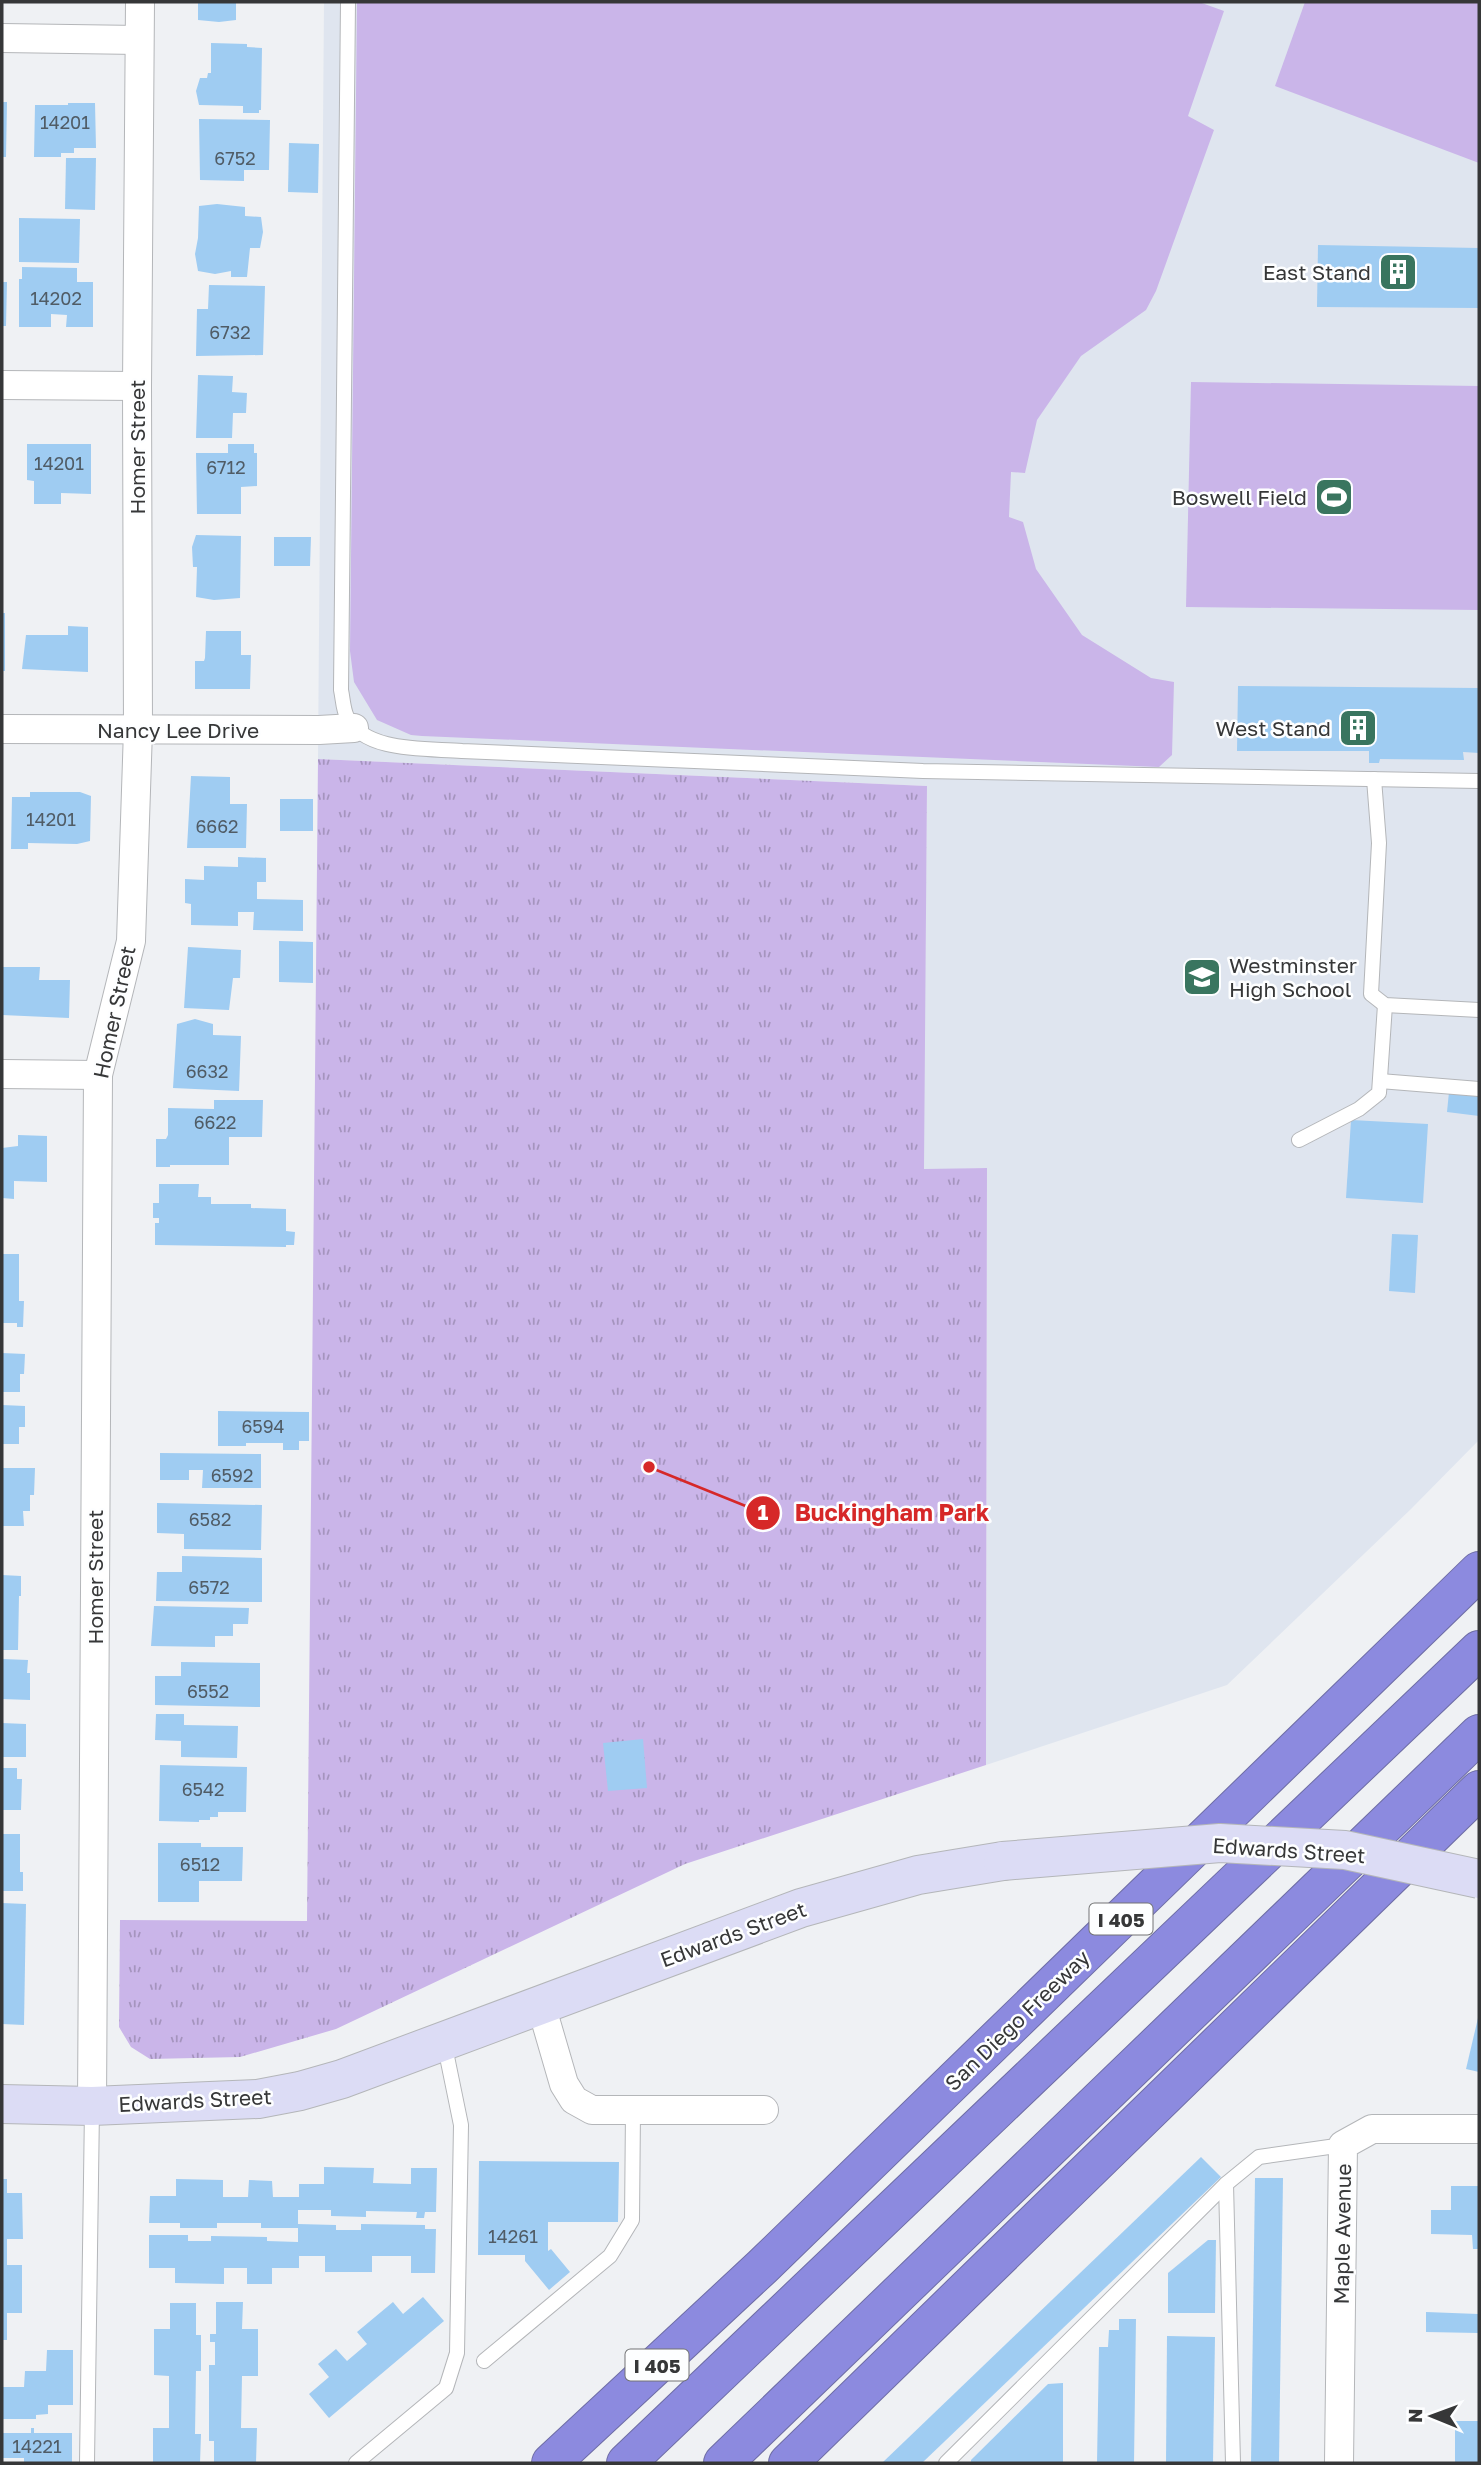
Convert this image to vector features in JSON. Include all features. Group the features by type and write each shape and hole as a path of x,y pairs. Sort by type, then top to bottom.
{"highway":[{"name":"San Diego Freeway","path":"551,2463 762,2267 1479,1572"},
{"path":"626,2463 1479,1650"},
{"path":"723,2463 1479,1734"},
{"path":"788,2463 1479,1790"}],"street":[{"name":"Homer Street","path":"92,2106 97,1075 131,941 138,730 139,2"},
{"path":"2,38 139,40"},
{"path":"2,385 137,386"},
{"name":"Nancy Lee Drive","path":"2,729 354,728"},
{"path":"2,1074 97,1075"},
{"name":"Edwards Street","path":"2,2104 92,2106 258,2099 300,2091 342,2080 801,1908 918,1875 1003,1861 1220,1843 1345,1850 1479,1879"},
{"path":"541,2005 564,2084 574,2100 592,2110 764,2110"},
{"name":"Maple Avenue","path":"1339,2463 1343,2144 1372,2129 1479,2129"}],"lane":[{"path":"348,2 341,691 345,715 365,737 386,744 462,751 923,771 1479,781"},
{"path":"1374,779 1379,843 1371,994 1385,1005 1479,1010"},
{"path":"1299,1140 1359,1109 1379,1093 1385,1005"},
{"path":"1380,1081 1479,1089"},
{"path":"356,2463 446,2388 457,2353 461,2125 444,2040"},
{"path":"87,2463 92,2106"},
{"path":"484,2361 610,2256 624,2237 632,2220 633,2109"},
{"path":"946,2463 1226,2184 1259,2157 1343,2144"},
{"path":"1226,2184 1233,2463"}],"shaded area":[{"name":"Westminster High School","path":"324,2 1479,2 1479,1440 1227,1685 986,1765 987,1168 923,1170 927,786 318,759"}],"green space":[{"path":"357,2 1199,2 1224,11 1188,116 1214,130 1156,291 1146,310 1081,356 1037,420 1025,473 1011,472 1009,517 1023,522 1036,569 1082,635 1151,678 1174,682 1172,755 1159,767 422,736 411,735 377,720 354,682 350,651"},
{"path":"1305,2 1479,2 1479,163 1275,86"},
{"name":"Boswell Field","path":"1191,382 1479,386 1479,610 1186,607"},
{"path":"318,759 927,786 924,1169 987,1168 986,1765 685,1864 336,2029 240,2057 150,2059 131,2047 119,2027 120,1920 307,1921"}],"building":[{"path":"198,2 236,2 236,20 198,20"},
{"path":"211,43 247,44 247,47 262,48 259,113 243,113 243,106 199,105 196,91 200,78 207,78 208,73 211,73"},
{"path":"2,102 7,102 6,157 2,157"},
{"path":"95,103 96,148 74,148 74,153 61,153 61,157 34,157 35,105"},
{"path":"199,119 270,120 269,170 244,170 244,181 200,180"},
{"path":"289,143 319,144 318,193 288,192"},
{"path":"66,158 96,158 95,210 65,209"},
{"path":"217,204 245,207 245,216 261,217 263,232 260,248 250,248 247,277 231,277 231,271 215,274 198,271 195,254 199,206"},
{"path":"19,218 80,219 79,263 19,262"},
{"name":"East Stand","path":"1318,245 1479,248 1479,308 1317,307"},
{"path":"22,267 77,268 77,282 93,282 93,327 66,327 67,315 51,314 51,327 19,327 19,279 22,279"},
{"path":"2,282 7,282 6,326 2,326"},
{"path":"209,285 265,286 263,355 196,356 197,309 208,309"},
{"path":"198,375 233,376 232,392 247,393 246,413 233,413 232,438 196,438"},
{"path":"27,444 91,444 91,494 61,493 61,504 34,504 34,481 27,480"},
{"path":"228,444 254,444 254,453 257,453 257,486 241,487 241,514 197,514 196,453 228,453"},
{"path":"196,535 241,536 240,598 214,600 196,597 197,567 193,567 192,547"},
{"path":"274,537 311,537 310,566 274,566"},
{"path":"2,613 5,613 5,671 2,671"},
{"path":"68,626 88,627 88,672 22,669 26,635 68,635"},
{"path":"206,631 241,631 241,655 251,655 250,689 195,689 195,661 204,661"},
{"name":"West Stand","path":"1238,686 1479,688 1479,753 1463,752 1464,760 1380,759 1379,763 1369,763 1369,751 1237,751"},
{"path":"191,776 230,777 230,804 247,804 246,848 187,848"},
{"path":"30,792 80,792 91,796 90,841 77,844 28,843 28,849 11,849 12,797 30,797"},
{"path":"280,799 313,799 313,831 280,831"},
{"path":"238,857 266,858 266,882 257,882 257,899 303,900 303,931 253,930 254,912 238,912 238,926 191,925 191,904 185,903 185,879 204,880 204,866 238,867"},
{"path":"279,941 313,942 313,983 279,982"},
{"path":"188,947 241,950 240,978 233,978 229,1010 184,1008"},
{"path":"2,967 40,967 39,980 70,980 69,1018 2,1015"},
{"path":"195,1019 213,1024 213,1035 241,1036 239,1091 173,1088 177,1024"},
{"path":"1449,1092 1479,1096 1479,1116 1447,1112"},
{"path":"214,1100 263,1100 262,1137 229,1137 229,1165 156,1167 156,1139 166,1139 168,1135 168,1108 214,1109"},
{"path":"1351,1120 1428,1124 1423,1203 1346,1198"},
{"path":"18,1135 47,1136 47,1182 14,1181 14,1199 2,1198 2,1148 18,1146"},
{"path":"159,1184 199,1184 198,1197 211,1197 211,1204 251,1204 251,1208 286,1209 286,1231 295,1232 294,1245 155,1245 155,1223 159,1223 159,1218 153,1218 153,1203 159,1203"},
{"path":"1392,1234 1418,1235 1415,1293 1389,1291"},
{"path":"2,1254 19,1254 19,1301 24,1301 23,1327 17,1327 17,1323 2,1323"},
{"path":"2,1353 25,1354 24,1374 20,1374 20,1392 2,1392"},
{"path":"2,1405 25,1406 25,1427 19,1427 19,1444 2,1444"},
{"path":"218,1411 309,1412 309,1441 299,1441 299,1450 283,1450 283,1443 218,1446"},
{"path":"160,1453 261,1454 261,1488 202,1488 203,1470 189,1470 189,1480 160,1480"},
{"path":"2,1468 35,1468 34,1495 30,1495 30,1511 23,1511 24,1526 2,1526"},
{"path":"157,1503 262,1505 261,1550 184,1549 184,1534 157,1533"},
{"path":"182,1556 262,1558 262,1602 156,1601 157,1572 182,1572"},
{"path":"2,1575 21,1576 18,1650 2,1650"},
{"path":"154,1606 249,1608 248,1624 233,1624 233,1636 215,1636 215,1647 151,1646"},
{"path":"2,1659 28,1660 30,1700 2,1699"},
{"path":"181,1662 260,1663 260,1707 155,1705 155,1676 181,1676"},
{"path":"156,1714 184,1714 184,1725 238,1726 237,1758 181,1757 181,1741 155,1740"},
{"path":"2,1723 26,1724 26,1757 2,1757"},
{"path":"643,1739 647,1788 608,1791 603,1743"},
{"path":"160,1765 247,1767 246,1812 218,1812 218,1817 199,1822 159,1821"},
{"path":"2,1768 17,1768 17,1779 22,1779 21,1810 2,1810"},
{"path":"2,1834 20,1834 23,1891 2,1891"},
{"path":"158,1843 243,1847 242,1881 199,1881 199,1902 158,1902"},
{"path":"2,1903 26,1904 24,2025 2,2024"},
{"path":"1479,2018 1479,2072 1466,2069"},
{"path":"1201,2157 1221,2177 922,2463 882,2463"},
{"path":"479,2161 619,2162 618,2222 548,2222 548,2251 551,2249 570,2272 549,2290 525,2261 525,2255 478,2255"},
{"path":"324,2167 374,2168 373,2183 411,2184 411,2168 437,2168 436,2212 425,2212 424,2218 416,2218 417,2212 366,2211 366,2217 331,2216 331,2210 298,2210 298,2224 336,2225 336,2230 361,2230 361,2224 425,2225 425,2229 436,2229 435,2273 411,2273 411,2256 372,2256 372,2272 325,2272 325,2256 299,2256 299,2268 272,2268 272,2284 247,2284 247,2268 224,2268 224,2284 175,2283 175,2268 149,2268 149,2235 188,2235 188,2241 211,2241 211,2236 267,2237 267,2241 298,2242 298,2228 261,2228 261,2223 217,2223 217,2228 180,2228 180,2223 149,2223 150,2196 176,2196 176,2179 223,2180 223,2197 248,2197 249,2180 272,2181 273,2197 299,2197 299,2184 324,2184"},
{"path":"1255,2178 1283,2178 1279,2463 1251,2463"},
{"path":"2,2179 7,2179 7,2193 22,2193 23,2239 7,2239 7,2265 22,2265 22,2313 7,2313 7,2340 2,2340"},
{"path":"1451,2186 1479,2186 1479,2249 1473,2249 1472,2235 1431,2234 1431,2210 1451,2210"},
{"path":"1208,2240 1216,2240 1215,2313 1168,2313 1168,2273"},
{"path":"423,2297 444,2321 329,2418 309,2394 329,2377 318,2364 336,2349 347,2361 367,2344 357,2332 393,2302 403,2314"},
{"path":"216,2302 243,2302 242,2329 258,2329 258,2376 242,2376 241,2428 257,2428 256,2463 214,2463 214,2441 209,2441 209,2365 215,2365 215,2342 210,2342 210,2334 216,2334"},
{"path":"170,2303 196,2303 196,2335 201,2335 201,2371 196,2371 195,2434 201,2434 200,2463 153,2463 153,2428 169,2428 169,2376 154,2375 154,2329 170,2329"},
{"path":"1426,2312 1478,2314 1478,2333 1426,2332"},
{"path":"1119,2319 1136,2319 1134,2463 1097,2463 1099,2347 1108,2347 1109,2330 1119,2330"},
{"path":"1167,2336 1215,2337 1213,2463 1166,2463"},
{"path":"47,2350 73,2350 73,2405 48,2405 48,2414 36,2415 36,2419 2,2419 2,2387 24,2387 25,2371 46,2371"},
{"path":"1063,2383 1063,2463 971,2463 1048,2384"},
{"path":"1455,2421 1479,2421 1479,2463 1455,2463"},
{"path":"31,2428 34,2428 34,2433 72,2433 72,2463 24,2463 24,2458 2,2458 2,2433 31,2433"}],"place":[{"name":"East Stand","path":"1398,272"},
{"name":"Boswell Field","path":"1334,497"},
{"name":"West Stand","path":"1358,728"},
{"name":"Westminster High School","path":"1202,977"},
{"name":"Buckingham Park","path":"649,1467"}]}
